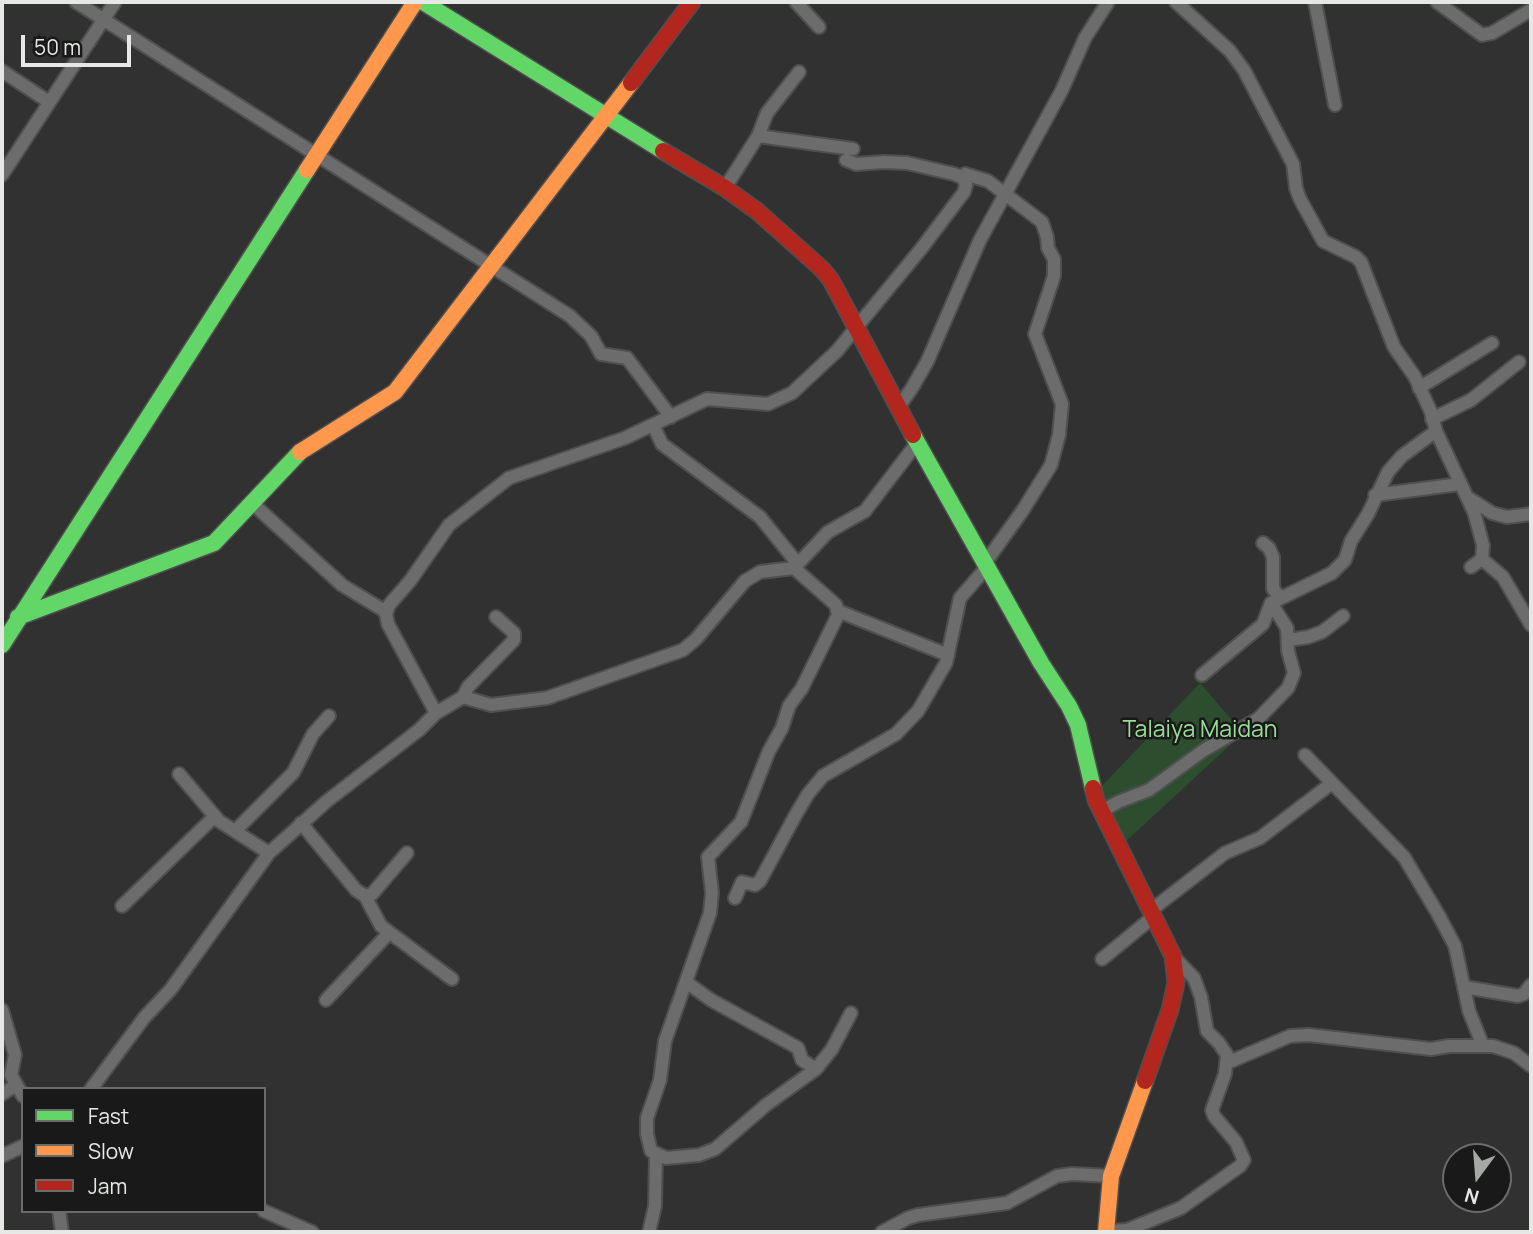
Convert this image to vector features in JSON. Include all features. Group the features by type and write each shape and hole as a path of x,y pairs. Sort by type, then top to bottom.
{"street":[{"path":"76,2 570,316 591,336 601,354 627,358 671,417"},
{"path":"2,175 115,2"},
{"path":"3,647 18,617 415,2"},
{"path":"423,2 725,188 757,211 822,269 831,280 917,443 1041,663 1069,706 1078,725 1093,792 1101,812 1173,956 1194,978 1201,997 1207,1031 1219,1043 1227,1059 1212,1110 1243,1156 1240,1166 1181,1208 1127,1230 1106,1231 1111,1176 1174,997 1176,983 1173,956"},
{"path":"18,617 214,543 303,449 395,391 692,2"},
{"path":"796,2 819,27"},
{"path":"898,408 927,362 980,240 1062,90 1084,38 1108,2"},
{"path":"1176,2 1230,51 1244,70 1293,164 1296,188 1320,236 1329,246 1356,257 1361,262 1394,347 1419,388 1476,515 1483,545 1476,563 1503,578 1531,625"},
{"path":"1315,2 1335,105"},
{"path":"1437,2 1482,35 1492,33 1531,10"},
{"path":"2,71 49,102"},
{"path":"725,188 758,136 770,108 799,72"},
{"path":"386,614 389,605 410,581 449,525 509,478 625,439 707,399 768,404 803,384 855,329 921,249 964,192 966,185 963,178 954,174 907,163 856,164 849,154 758,136"},
{"path":"735,898 742,882 755,885 760,881 808,794 823,776 896,734 918,711 942,672 960,598 986,565 1051,465 1059,435 1062,404 1035,334 1054,276 1054,260 1048,248 1042,222 988,181 965,174"},
{"path":"1419,388 1492,343"},
{"path":"1202,675 1263,624 1276,600 1332,573 1345,560 1351,541 1395,463 1434,425 1519,362"},
{"path":"653,425 662,444 760,517 796,566 836,605 838,611 802,688 789,706 741,822 708,858 712,893 710,913 665,1041 660,1080 648,1118 648,1142 651,1151 666,1158 699,1155 715,1149 766,1105 816,1069 832,1049 851,1013"},
{"path":"463,697 491,705 547,698 677,654 690,645 745,581 760,572 796,566 828,532 865,512 917,443"},
{"path":"1375,495 1460,484"},
{"path":"1466,497 1492,513 1507,517 1531,514"},
{"path":"252,503 342,585 383,610 436,713"},
{"path":"1101,812 1149,790 1203,750 1258,719 1292,681 1294,673 1288,651 1287,628 1273,589 1273,557 1263,542"},
{"path":"838,611 948,655"},
{"path":"93,1087 144,1018 171,989 268,853 436,713 463,697 468,687 514,640 514,633 496,617"},
{"path":"1288,640 1322,632 1343,617"},
{"path":"236,830 293,773 315,730 329,716"},
{"path":"1306,754 1404,857 1455,946 1471,1017 1483,1046"},
{"path":"179,774 226,826 268,853"},
{"path":"1102,959 1225,853 1260,838 1332,783"},
{"path":"122,906 215,816"},
{"path":"301,823 356,890 365,897 374,916 389,933 452,979"},
{"path":"365,897 372,894 407,853"},
{"path":"326,1000 389,933"},
{"path":"687,982 716,1003 798,1048 802,1060 816,1069"},
{"path":"1464,987 1518,996 1524,994 1531,985"},
{"path":"2,1010 15,1055 14,1084 2,1094"},
{"path":"1227,1059 1299,1035 1431,1049 1449,1046 1493,1046 1514,1052 1531,1066"},
{"path":"2,1156 21,1147"},
{"path":"649,1232 654,1206 656,1155"},
{"path":"882,1232 912,1217 1007,1203 1056,1176 1111,1176"},
{"path":"266,1212 312,1232"},
{"path":"59,1213 62,1232"}],"green space":[{"name":"Talaiya Maidan","path":"1200,683 1243,733 1123,844 1101,787"}],"traffic: fast":[{"path":"423,2 663,151"},
{"path":"2,645 307,170"},
{"path":"913,435 1041,663 1069,706 1078,725 1093,788"},
{"path":"18,617 214,543 300,452"}],"traffic: slow":[{"path":"307,170 415,2"},
{"path":"300,452 395,392 631,83"},
{"path":"1106,1232 1111,1176 1145,1081"}],"traffic: jam":[{"path":"631,83 692,2"},
{"path":"663,151 725,188 757,211 822,269 831,280 913,435"},
{"path":"1093,788 1096,800 1173,956 1176,983 1170,1010 1145,1081"}]}
